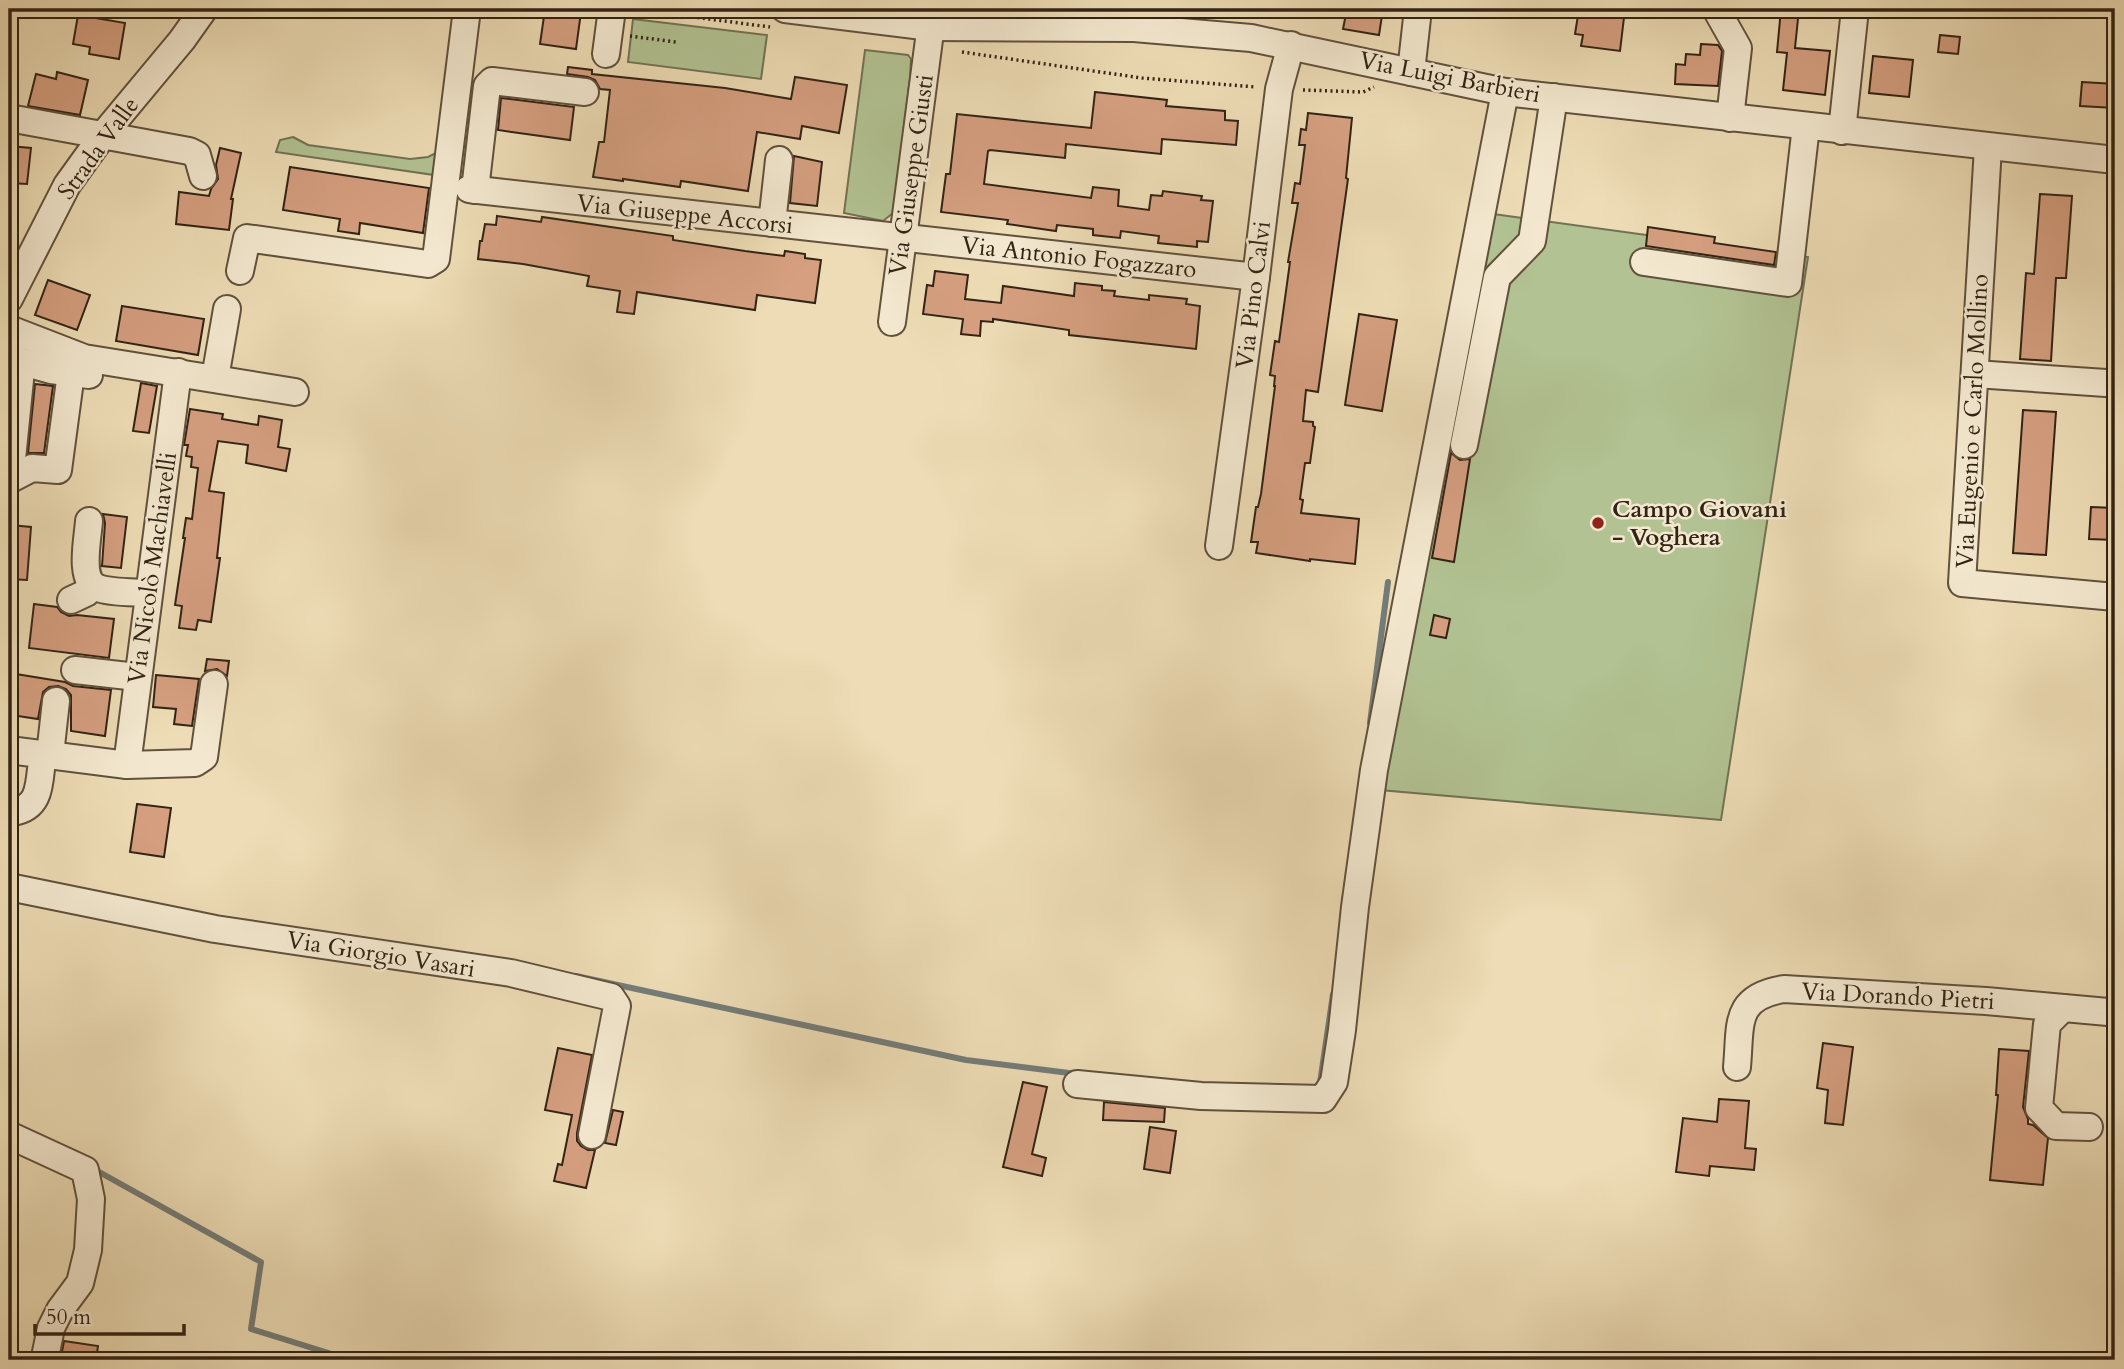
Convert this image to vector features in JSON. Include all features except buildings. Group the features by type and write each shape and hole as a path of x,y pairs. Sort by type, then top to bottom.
{"street":[{"name":"Strada Valle","path":"9,299 67,185 103,135 182,40 204,9"},
{"path":"240,271 247,238 428,264 436,259 467,9"},
{"name":"Via Luigi Barbieri","path":"785,9 931,28 1136,18 1291,45 1505,92 2115,160"},
{"path":"1411,72 1418,9"},
{"path":"1716,9 1738,48 1730,118"},
{"path":"1842,131 1854,9"},
{"name":"Via Giuseppe Giusti","path":"892,322 931,28"},
{"name":"Via Pino Calvi","path":"1219,547 1279,89 1291,45"},
{"name":"Via Giuseppe Accorsi","path":"585,92 492,81 486,86 472,190 902,238"},
{"path":"1077,1084 1201,1096 1323,1099 1334,1083 1374,770 1505,92"},
{"path":"1464,445 1497,277 1532,241 1555,97"},
{"path":"9,118 189,151 197,155 203,176"},
{"path":"1644,262 1788,284 1806,126"},
{"name":"Via Eugenio e Carlo Mollino","path":"1988,147 1962,583 2115,597"},
{"path":"772,223 779,160"},
{"name":"Via Antonio Fogazzaro","path":"902,238 1256,277"},
{"path":"215,378 227,309"},
{"path":"9,329 84,358 295,391"},
{"path":"14,357 51,370 132,382"},
{"path":"10,479 20,380 14,357"},
{"name":"Via Nicolò Machiavelli","path":"127,765 178,372"},
{"path":"10,479 32,468 58,470 71,373"},
{"path":"1975,374 2106,383"},
{"path":"89,521 83,595 99,589 148,593"},
{"path":"75,670 137,677"},
{"path":"9,750 41,766 195,763 204,757 214,684"},
{"path":"13,812 24,810 32,803 38,791 55,701"},
{"name":"Via Giorgio Vasari","path":"9,887 215,929 511,973 611,997 618,1006 592,1135"},
{"name":"Via Dorando Pietri","path":"1737,1067 1742,1014 1751,1002 1764,992 1784,989 1986,1001 2108,1012 2115,1009"},
{"path":"2063,1008 2048,1024 2039,1108 2056,1126 2089,1127"},
{"path":"9,1135 85,1170 91,1199 88,1250 80,1283 60,1310 51,1328 45,1357"}],"path":[{"path":"931,28 1142,78 1279,89 1363,92 1384,82"},
{"path":"609,32 676,42"}],"green space":[{"path":"633,19 767,35 761,79 628,62"},
{"path":"865,50 908,55 911,59 893,213 883,221 844,213"},
{"path":"293,137 308,145 410,159 428,157 444,149 441,176 276,152 280,140"},
{"name":"Campo Giovani - Voghera","path":"1486,213 1808,257 1721,820 1380,790"}],"waterway":[{"path":"1370,723 1388,582"},
{"path":"576,976 966,1060 1077,1074"},
{"path":"1320,1083 1333,994"},
{"path":"92,1168 261,1262 251,1329 351,1360"}],"place":[{"name":"Campo Giovani - Voghera","path":"1598,523"}]}
